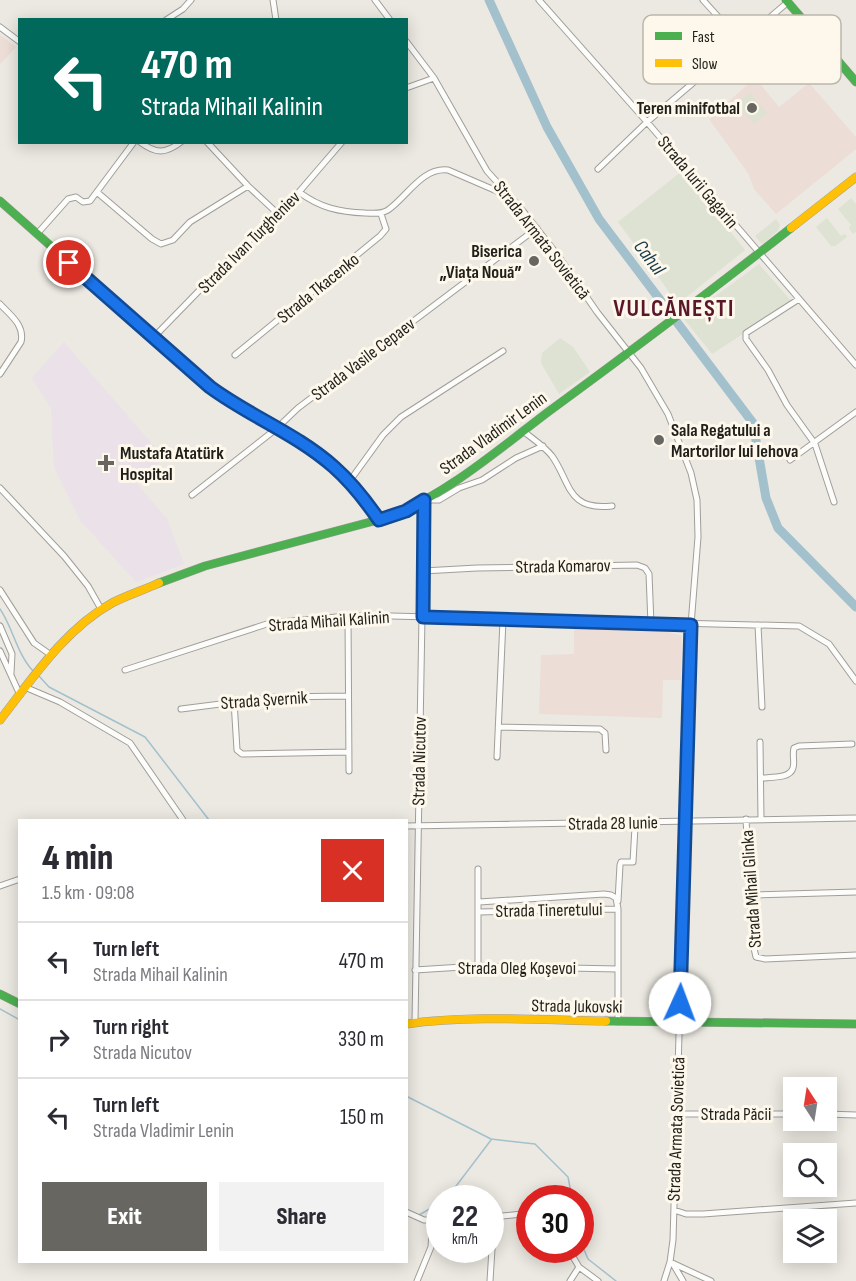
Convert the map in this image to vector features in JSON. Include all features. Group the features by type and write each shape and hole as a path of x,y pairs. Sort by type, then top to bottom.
{"main road":[{"path":"787,1 799,15"},
{"path":"841,64 856,82"},
{"name":"Strada Vladimir Lenin","path":"0,720 50,657 101,609 183,573 379,520 406,511 424,500 461,476 629,353 856,177"},
{"path":"0,201 153,339 216,392 317,454 349,482 379,520"},
{"path":"0,994 18,1003"},
{"name":"Strada Jukovski","path":"411,1023 477,1019 856,1024"}],"street":[{"path":"169,18 183,9 191,0"},
{"path":"273,0 276,18"},
{"path":"375,0 388,18"},
{"name":"Strada Iurii Gagarin","path":"538,0 647,122 856,365"},
{"path":"703,0 717,15"},
{"path":"771,15 787,1"},
{"path":"0,27 18,40"},
{"name":"Strada Armata Sovietică","path":"408,44 434,78 487,171 537,228 629,353 668,414 695,490 698,537 691,625 678,1114 672,1263 664,1281"},
{"path":"408,87 434,78"},
{"path":"598,169 647,122 692,84"},
{"path":"37,234 68,199 76,197 86,202 98,193 133,144"},
{"path":"143,144 154,151 167,152 178,144"},
{"path":"209,144 277,213"},
{"name":"Strada Ivan Turgheniev","path":"153,339 299,192 340,144"},
{"path":"299,192 332,210 381,214 426,176 439,169 448,170 476,184 509,196"},
{"path":"98,193 161,244 173,240 198,216 248,186"},
{"name":"Strada Tkacenko","path":"236,355 385,232 386,227 381,214"},
{"name":"Strada Vasile Cepaev","path":"192,495 276,429 298,408 537,228"},
{"path":"799,299 746,333 746,339 768,370 787,405 815,444 834,502"},
{"path":"0,304 22,331 21,342 0,374"},
{"path":"349,482 384,435 401,417 503,351"},
{"path":"790,460 856,412"},
{"path":"523,431 543,446 555,462 571,494 594,506 612,506"},
{"path":"424,500 439,500 459,488 482,480 516,458 543,446"},
{"path":"0,488 64,556 88,586 101,609"},
{"name":"Strada Nicutov","path":"411,1023 415,970 424,500"},
{"name":"Strada Komarov","path":"423,571 637,565 645,568 649,574 651,624"},
{"path":"0,590 34,643 50,657"},
{"path":"348,616 349,771"},
{"name":"Strada Mihail Kalinin","path":"125,670 256,627 290,621 348,616 423,617 799,626 824,640 836,652 856,681"},
{"path":"497,758 503,620"},
{"path":"758,625 762,706"},
{"path":"0,626 12,654 10,673"},
{"path":"7,641 0,650 21,696"},
{"path":"28,686 130,743 182,819"},
{"name":"Strada Șvernik","path":"181,709 276,697 347,696"},
{"path":"234,701 237,750 243,754 348,752"},
{"path":"499,727 600,729 605,733 606,750"},
{"path":"760,742 761,819"},
{"path":"761,778 788,775 792,772 792,754 794,748 799,746 852,744"},
{"name":"Strada 28 Iunie","path":"408,826 856,818"},
{"name":"Strada Mihail Glinka","path":"746,819 753,951 756,957 765,959 856,955"},
{"path":"618,1022 620,865 621,862 633,862 635,827"},
{"path":"478,870 478,966"},
{"path":"0,886 18,880"},
{"path":"751,895 856,892"},
{"name":"Strada Tineretului","path":"479,902 611,895 616,898 618,906 479,912"},
{"name":"Strada Oleg Koşevoi","path":"415,970 478,966 618,969"},
{"name":"Strada Păcii","path":"678,1114 783,1114"},
{"path":"837,1114 856,1114"},
{"path":"674,1210 686,1214 703,1214 856,1203"},
{"path":"408,1213 426,1220"},
{"path":"417,1281 426,1257"},
{"path":"490,1281 491,1263"},
{"path":"577,1263 598,1281"},
{"path":"672,1263 683,1281"},
{"path":"672,1263 711,1281"},
{"path":"570,1281 579,1267"}],"shaded area":[{"path":"0,35 16,47 0,64"},
{"path":"748,84 760,84 779,107 810,84 856,137 856,149 776,214 754,189 748,173 709,119"},
{"name":"Mustafa Atatürk Hospital","path":"64,342 164,458 137,484 167,519 184,564 136,582 80,520 54,467 51,408 32,378"},
{"path":"574,627 665,631 682,636 681,680 663,680 662,718 539,714 541,655 574,654"}],"green space":[{"name":"Teren minifotbal","path":"750,93 767,113 754,124 737,104"},
{"path":"682,171 745,250 678,304 618,222"},
{"path":"851,198 856,204 856,232 853,234 849,228 851,225 838,209"},
{"path":"827,218 841,236 845,234 847,237 835,246 831,246 816,227"},
{"path":"776,219 780,225 778,231 762,244 755,236"},
{"path":"759,264 792,302 712,354 684,319"},
{"path":"560,338 573,347 590,372 559,394 541,363 542,353"}],"waterway":[{"name":"Cahul","path":"489,0 547,127 599,219 753,423 766,498 778,528 856,607"},
{"path":"0,609 23,657 33,671"},
{"path":"39,676 49,687 145,737 208,819"},
{"path":"0,1009 18,1019"},
{"path":"408,1097 491,1139 535,1144 568,1177 570,1185"},
{"path":"457,1185 491,1140"},
{"path":"419,1215 426,1211"},
{"path":"593,1263 616,1281"}],"traffic: fast":[{"path":"786,0 799,15"},
{"path":"841,64 856,82"},
{"path":"0,201 210,387 296,439 331,465 353,487 379,520"},
{"path":"159,583 205,566 389,517 431,496 491,456 791,228"},
{"path":"0,994 18,1003"},
{"path":"606,1021 856,1024"}],"traffic: slow":[{"path":"791,228 856,177"},
{"path":"0,720 50,656 79,626 112,603 159,583"},
{"path":"408,1024 481,1019 606,1021"}],"place":[{"name":"Teren minifotbal","path":"752,108"},
{"name":"Biserica „Viața Nouă”","path":"534,261"},
{"name":"Sala Regatului a Martorilor lui Iehova","path":"659,440"},
{"name":"Mustafa Atatürk Hospital","path":"106,463"}],"district":[{"name":"VULCĂNEȘTI","path":"674,308"}],"route":[{"path":"69,263 153,339 232,404 310,449 334,467 379,520 406,511 424,500 423,617 691,625 680,1003"}]}
